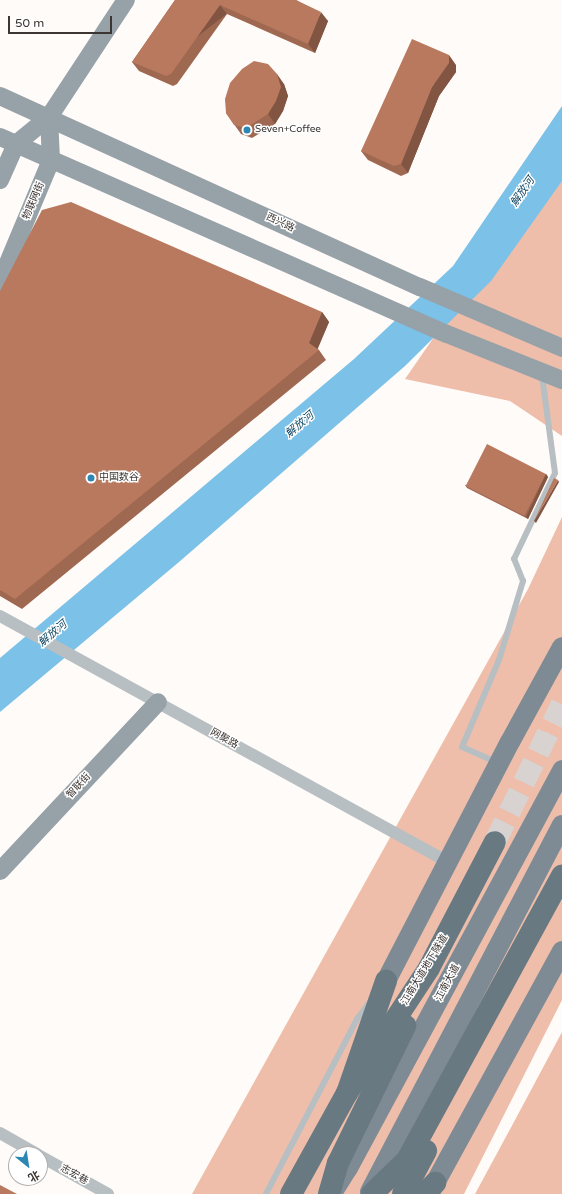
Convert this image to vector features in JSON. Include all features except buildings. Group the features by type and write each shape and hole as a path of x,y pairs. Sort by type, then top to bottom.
{"highway":[{"name":"江南大道地下隧道","path":"347,1093 429,968 495,842"},
{"path":"371,1194 408,1160 562,876"},
{"path":"403,1194 562,902"},
{"path":"330,1194 338,1163 417,1000 429,968"},
{"path":"291,1194 347,1093 386,981"}],"main road":[{"path":"0,180 16,144 49,117 126,0"},
{"name":"西兴路","path":"0,96 420,287 562,348"},
{"name":"物联网街","path":"0,282 51,160 49,117"},
{"path":"0,137 447,334 562,380"},
{"path":"386,981 499,763 562,647"},
{"name":"智联街","path":"0,871 158,702"},
{"name":"江南大道","path":"330,1194 348,1168 562,770"},
{"path":"371,1194 562,825"},
{"path":"429,1190 562,951"}],"street":[{"name":"网聚路","path":"4,618 87,662 448,862"},
{"path":"0,1133 23,1146"},
{"name":"志宏巷","path":"48,1160 108,1194"}],"lane":[{"path":"499,763 462,747 500,660 523,581 514,559 555,473 541,371"},
{"path":"266,1194 357,1019 386,981"}],"shaded area":[{"path":"562,152 562,436 510,401 405,379"},
{"path":"562,517 562,1000 464,1194 192,1194 528,589"},
{"path":"562,1032 562,1194 475,1194 515,1120"}],"water":[{"name":"解放河","path":"562,106 562,181 491,281 405,366 179,562 0,712 0,658 354,359 453,266"}],"tunnel":[{"path":"495,842 562,704"}],"place":[{"name":"Seven+Coffee","path":"247,130"},
{"name":"中国数谷","path":"91,478"}]}
